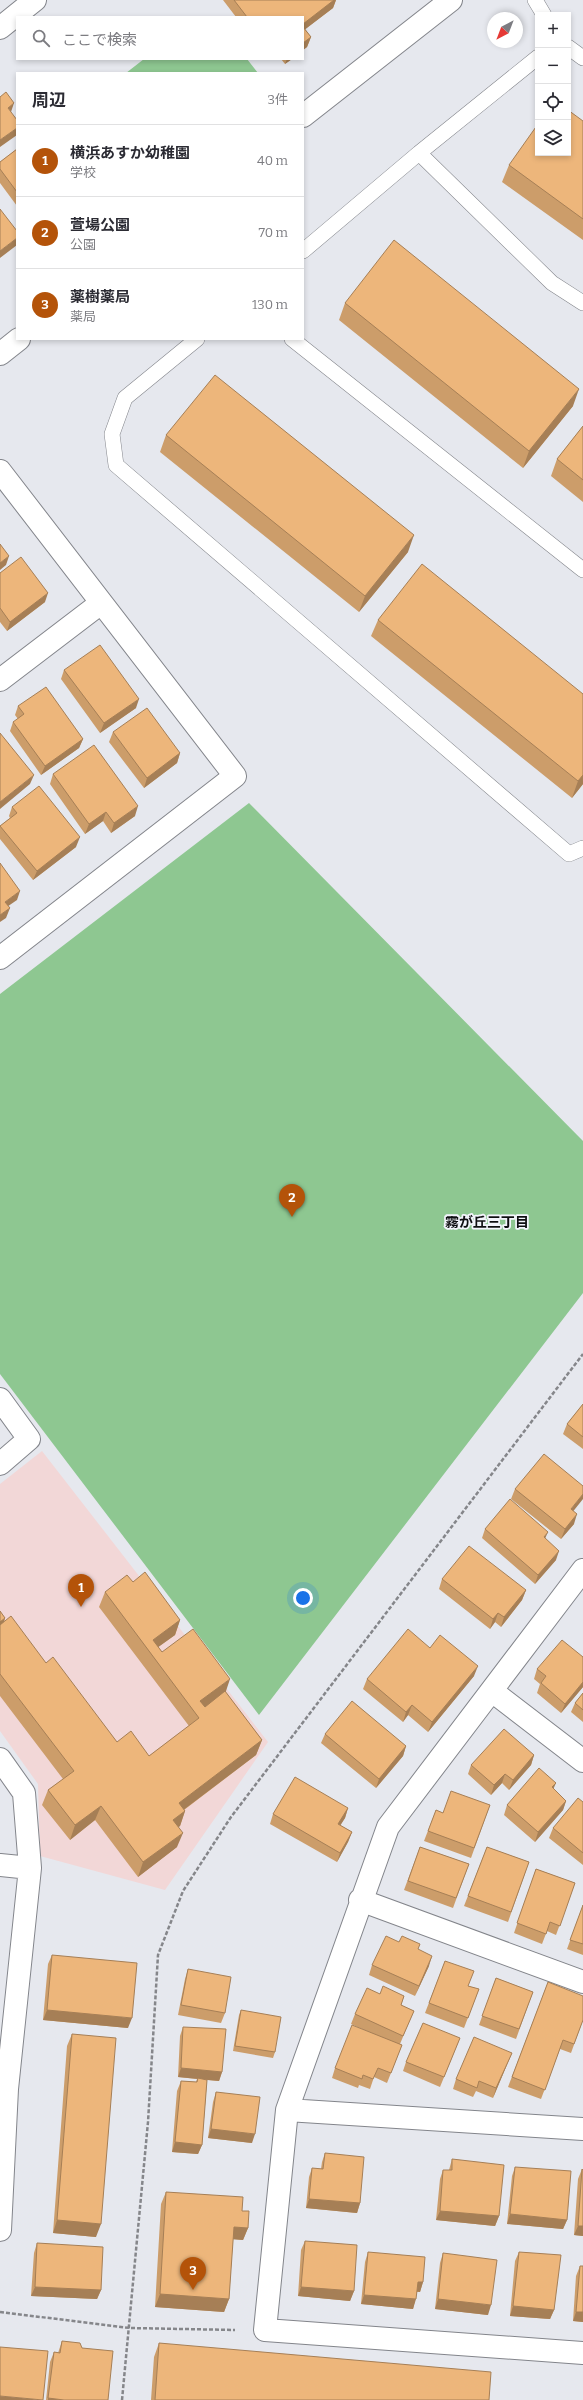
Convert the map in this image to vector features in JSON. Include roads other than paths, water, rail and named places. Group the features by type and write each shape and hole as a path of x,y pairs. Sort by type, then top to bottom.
{"street":[{"path":"0,28 35,0"},
{"path":"304,115 451,0"},
{"path":"0,354 18,340"},
{"path":"0,471 235,776 0,958"},
{"path":"0,680 101,602"},
{"path":"0,1399 29,1439 0,1464"},
{"path":"583,1570 388,1827 360,1900 287,2110 265,2330 583,2353"},
{"path":"492,1691 583,1761"},
{"path":"0,1759 24,1793 30,1868 4,2089 0,2230"},
{"path":"0,1865 30,1868"},
{"path":"360,1900 583,1982"},
{"path":"287,2110 583,2129"}],"lane":[{"path":"535,0 542,12"},
{"path":"570,48 583,58"},
{"path":"304,250 419,153 535,59"},
{"path":"419,153 552,283 583,303"},
{"path":"196,340 125,398 112,434 116,466 569,854 583,848"},
{"path":"293,340 583,570"}],"place":[{"name":"萱場公園","path":"292,1217"},
{"name":"横浜あすか幼稚園","path":"81,1607"},
{"name":"薬樹薬局","path":"193,2290"}],"district":[{"name":"霧が丘三丁目","path":"487,1222"}]}
